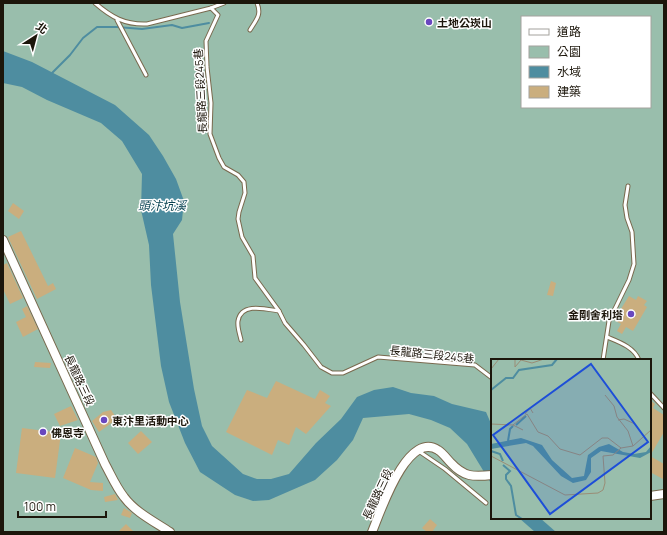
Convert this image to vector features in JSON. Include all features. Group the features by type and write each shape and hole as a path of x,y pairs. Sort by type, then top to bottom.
{"main road":[{"name":"長龍路三段","path":"3,240 116,485 133,506 170,532"},
{"path":"417,450 428,447 437,449 456,469 463,474 480,476 491,475"},
{"name":"長龍路三段","path":"372,532 389,491 400,470 417,450"},
{"path":"651,496 664,494"}],"lane":[{"path":"95,3 117,20 146,74"},
{"path":"117,20 138,24 148,24 211,8 224,3"},
{"path":"250,30 259,14 260,10 257,3"},
{"name":"長龍路三段245巷","path":"211,8 218,15 206,41 211,103 210,134 218,158 224,167 238,175 244,182 245,193 238,219 242,237 252,256 255,278 279,311 285,323 321,368 332,372 343,373 378,357 475,365 491,377"},
{"path":"603,359 609,321 629,280 634,264 632,232 627,218 625,204 628,186"},
{"path":"241,340 237,322 241,314 246,310 256,307 279,311"},
{"path":"607,337 626,346 634,352 638,359"},
{"path":"651,394 664,408"},
{"path":"417,450 445,469 486,503"}],"green space":[{"path":"3,3 664,3 664,532 3,532"}],"water":[{"name":"頭汴坑溪","path":"3,51 32,62 115,105 149,135 163,156 176,179 184,201 182,220 173,234 180,302 194,389 202,426 212,446 243,474 257,479 271,479 289,474 316,443 341,419 357,397 374,390 393,387 411,393 434,396 452,404 486,412 491,424 491,483 467,444 450,428 431,420 409,414 363,418 353,440 337,460 315,480 269,500 253,501 235,495 200,472 185,443 169,402 161,366 151,285 149,245 141,210 142,174 122,141 101,123 47,100 22,87 3,83"},
{"path":"520,519 541,519 556,532 535,532"}],"building":[{"path":"13,203 24,211 19,219 8,211"},
{"path":"21,231 48,286 53,283 56,289 37,299 8,237"},
{"path":"7,263 23,298 10,304 3,289 3,265"},
{"path":"551,281 556,283 553,296 547,295"},
{"name":"金剛舍利塔","path":"629,296 636,300 638,296 647,301 644,305 647,307 633,331 626,327 622,334 617,331 621,324 614,320"},
{"path":"27,306 38,329 23,337 16,322 26,317 22,309"},
{"path":"35,362 51,363 50,368 34,367"},
{"path":"276,381 315,399 320,390 330,396 325,403 331,406 306,434 296,427 289,445 278,440 272,455 226,432 247,390 267,398"},
{"path":"651,401 655,404 653,408 664,415 664,432 651,454"},
{"path":"71,406 78,420 60,426 54,414"},
{"name":"東汴里活動中心","path":"111,410 117,419 99,432 92,421 103,412"},
{"path":"22,428 61,433 55,478 16,473"},
{"path":"141,431 152,442 138,454 128,443"},
{"path":"75,448 96,457 98,463 90,482 103,483 103,491 91,490 63,478"},
{"path":"651,457 664,464 663,479 651,473"},
{"path":"115,494 118,500 105,502 104,497"},
{"path":"124,508 132,513 130,518 121,515"},
{"path":"430,519 437,525 432,532 427,532 422,528"},
{"path":"126,524 134,532 118,532"}],"waterway":[{"path":"51,74 70,55 83,38 97,27 142,29 172,25 182,28 209,23"}],"place":[{"name":"土地公崁山","path":"429,22"},
{"name":"金剛舍利塔","path":"631,314"},
{"name":"東汴里活動中心","path":"104,420"},
{"name":"佛恩寺","path":"43,432"}]}
